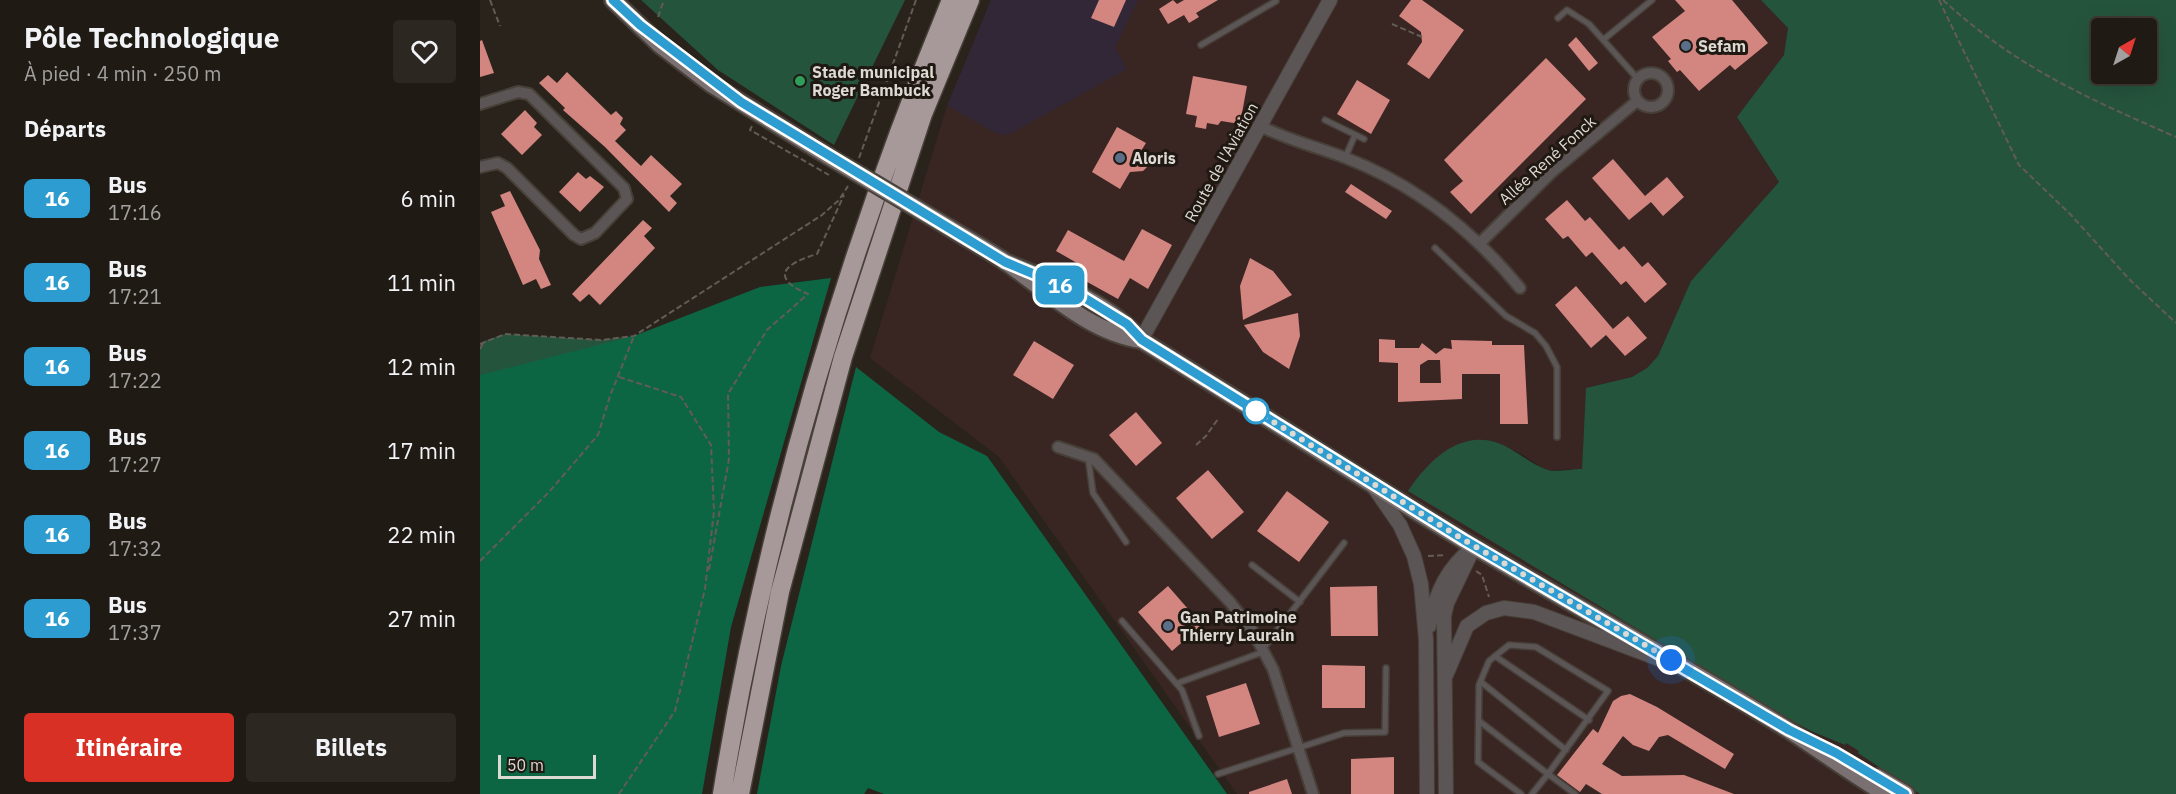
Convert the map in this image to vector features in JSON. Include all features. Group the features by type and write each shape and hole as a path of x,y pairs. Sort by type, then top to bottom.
{"highway":[{"path":"722,794 764,585 826,351 906,108 951,0"},
{"path":"740,794 780,592 843,357 923,114 970,0"}],"main road":[{"path":"614,0 640,25 741,102 828,156 1005,262 1070,289 1127,324 1142,340 1372,485 1789,730 1836,753 1905,794"},
{"path":"1789,730 1831,761 1886,794"}],"street":[{"name":"Route de l'Aviation","path":"1142,340 1330,0"},
{"path":"1643,74 1658,74 1668,86 1668,94 1660,105 1646,107 1637,101 1633,86 1637,78 1643,74"},
{"path":"480,104 519,92 529,94 624,188 627,198 595,233 581,239 574,235 507,168 498,163 480,167"},
{"name":"Allée René Fonck","path":"1480,243 1552,172 1637,101"},
{"path":"1260,126 1288,140 1345,158 1380,173 1418,194 1480,243 1520,288"},
{"path":"1058,447 1088,456 1134,498 1230,602 1264,650 1273,669 1313,794"},
{"path":"1372,485 1400,525 1414,556 1421,584 1426,640 1427,794"},
{"path":"1426,640 1435,599 1442,585 1457,560 1474,546"},
{"path":"1446,794 1444,616 1447,603 1474,546"},
{"path":"1446,675 1458,641 1467,626 1486,613 1516,608 1534,612 1691,671"}],"lane":[{"path":"1201,45 1276,0"},
{"path":"1603,40 1652,0"},
{"path":"1558,18 1567,10 1588,24 1637,78"},
{"path":"1325,120 1364,140"},
{"path":"1345,158 1354,135"},
{"path":"1435,248 1506,316 1535,333 1546,346 1557,368 1557,437"},
{"path":"1088,456 1093,493 1126,542"},
{"path":"1178,684 1264,650 1344,543"},
{"path":"1252,565 1300,602"},
{"path":"1122,621 1178,684 1199,736"},
{"path":"1521,794 1478,762 1481,682 1489,660 1509,645 1536,647 1608,691 1589,720 1532,794"},
{"path":"1495,656 1589,720"},
{"path":"1218,774 1344,733 1385,732 1386,668"},
{"path":"1481,682 1566,750"},
{"path":"1479,721 1575,794"}],"path":[{"path":"490,0 500,26"},
{"path":"658,17 664,0"},
{"path":"856,167 916,0"},
{"path":"1941,0 1976,30 2064,87 2176,137"},
{"path":"1941,0 2019,165 2070,215 2130,280 2176,323"},
{"path":"1392,24 1415,36 1422,37"},
{"path":"619,794 675,711 705,589 729,459 728,394 766,330 808,294 789,286 785,280 786,273 796,260 817,254 821,241 831,228 852,177"},
{"path":"480,344 506,334 601,340 634,336 822,215 846,190"},
{"path":"480,561 549,492 598,435 634,336"},
{"path":"480,349 484,341"},
{"path":"619,377 681,397 711,445 714,511 705,589"},
{"path":"1196,445 1206,436 1218,419"},
{"path":"1419,556 1449,555 1453,557"},
{"path":"1474,570 1482,575 1492,606"}],"shaded area":[{"path":"991,0 1761,0 1788,28 1784,56 1737,117 1779,182 1691,281 1658,356 1647,368 1632,377 1586,388 1582,469 1546,470 1520,453 1494,442 1477,441 1694,662 1811,731 1844,745 1846,743 1860,751 1859,753 1920,794 1237,794 999,457 870,358 947,106"},
{"path":"991,0 1138,0 1115,47 1127,69 1008,135 998,134 947,106"}],"green space":[{"name":"Stade municipal Roger Bambuck","path":"641,0 905,0 834,145 718,70"},
{"path":"1761,0 2176,0 2176,794 1920,794 1846,743 1845,745 1811,731 1776,712 1408,491 1434,460 1456,445 1468,441 1495,442 1549,470 1582,469 1586,388 1632,377 1647,368 1658,356 1691,281 1779,182 1737,117 1784,55 1788,28"},
{"path":"831,278 731,627 702,794 480,794 480,375 634,336 760,287"},
{"path":"505,334 601,340 634,336 480,521 480,349 484,341"},
{"path":"856,367 939,432 987,456 1227,794 884,794 868,788 864,794 757,794 781,666"}],"building":[{"path":"1099,0 1126,0 1114,27 1091,18"},
{"path":"1173,0 1177,4 1184,0 1218,0 1196,13 1199,17 1189,23 1184,15 1168,24 1159,9"},
{"path":"1411,0 1422,0 1464,30 1429,79 1407,64 1422,42 1421,32 1399,16"},
{"name":"Sefam","path":"1675,0 1732,0 1768,43 1735,70 1730,65 1699,91 1680,70 1677,72 1668,61 1671,59 1652,37 1685,11"},
{"path":"1576,37 1598,63 1589,71 1568,45"},
{"path":"482,40 494,73 480,77 480,41"},
{"path":"1546,58 1586,99 1471,214 1450,192 1463,181 1444,160"},
{"path":"567,72 611,115 616,111 623,118 620,124 626,130 615,141 641,166 651,155 682,184 670,196 677,203 669,212 605,147 563,110 565,108 539,83 548,75 557,83"},
{"path":"1193,76 1247,86 1240,124 1221,121 1218,125 1207,123 1206,129 1195,127 1197,116 1186,114"},
{"path":"1357,80 1390,100 1371,134 1337,114"},
{"path":"525,110 537,123 534,127 542,135 522,155 501,134"},
{"name":"Aloris","path":"1117,127 1146,143 1141,151 1145,153 1142,159 1150,164 1143,171 1130,172 1120,189 1092,172"},
{"path":"1613,159 1645,196 1667,177 1684,197 1663,216 1651,202 1629,220 1592,178"},
{"path":"578,172 586,179 590,176 604,187 580,212 559,192"},
{"path":"1351,184 1392,211 1386,219 1345,192"},
{"path":"510,191 540,250 539,259 551,285 541,289 536,279 523,285 491,212 505,206 500,195"},
{"path":"1567,200 1585,221 1590,217 1619,250 1624,246 1642,267 1648,262 1667,284 1645,303 1626,281 1621,285 1592,252 1586,257 1568,236 1563,239 1545,219"},
{"path":"643,220 652,228 644,236 655,248 600,305 589,294 580,302 572,294"},
{"path":"1142,229 1172,245 1148,289 1130,278 1118,299 1071,273 1077,263 1056,251 1068,230 1124,261"},
{"path":"1250,258 1273,271 1292,295 1243,320 1240,286"},
{"path":"1576,286 1613,329 1628,316 1647,338 1625,356 1606,335 1591,348 1555,305"},
{"path":"1298,313 1300,336 1289,369 1263,352 1244,325"},
{"path":"1379,339 1395,340 1395,348 1419,348 1422,343 1436,354 1444,348 1452,349 1451,340 1492,341 1492,345 1524,345 1528,424 1500,424 1500,374 1462,374 1462,399 1398,402 1398,363 1379,362","holes":["1428,360 1440,360 1441,383 1420,383 1420,365"]},
{"path":"1034,341 1074,365 1053,399 1013,375"},
{"path":"1136,412 1162,443 1136,466 1109,435"},
{"path":"1208,470 1244,512 1212,539 1176,498"},
{"path":"1287,491 1329,522 1299,562 1257,531"},
{"path":"1168,586 1202,625 1172,651 1138,612"},
{"path":"1377,586 1378,636 1331,636 1330,587"},
{"path":"1322,665 1365,666 1365,708 1322,708"},
{"path":"1246,683 1260,724 1219,737 1206,696"},
{"path":"1630,694 1657,707 1734,754 1725,769 1668,735 1659,737 1649,751 1633,745 1623,736 1602,764 1622,776 1684,775 1734,794 1602,794 1586,784 1580,792 1557,775 1593,729 1598,733 1613,701"},
{"path":"1394,757 1394,794 1351,794 1351,759"},
{"path":"1287,779 1292,794 1249,794 1249,792"}],"bus line":[{"name":"16","path":"613,0 640,25 670,45 741,102 783,128 1005,262 1070,289 1127,324 1142,340 1310,447 1789,730 1836,753 1905,794"}],"place":[{"name":"Sefam","path":"1686,46"},
{"name":"Stade municipal Roger Bambuck","path":"800,81"},
{"name":"Aloris","path":"1120,158"},
{"name":"Gan Patrimoine Thierry Laurain","path":"1168,626"}],"route":[{"path":"1256,411 1310,447 1464,540 1671,660"}]}
